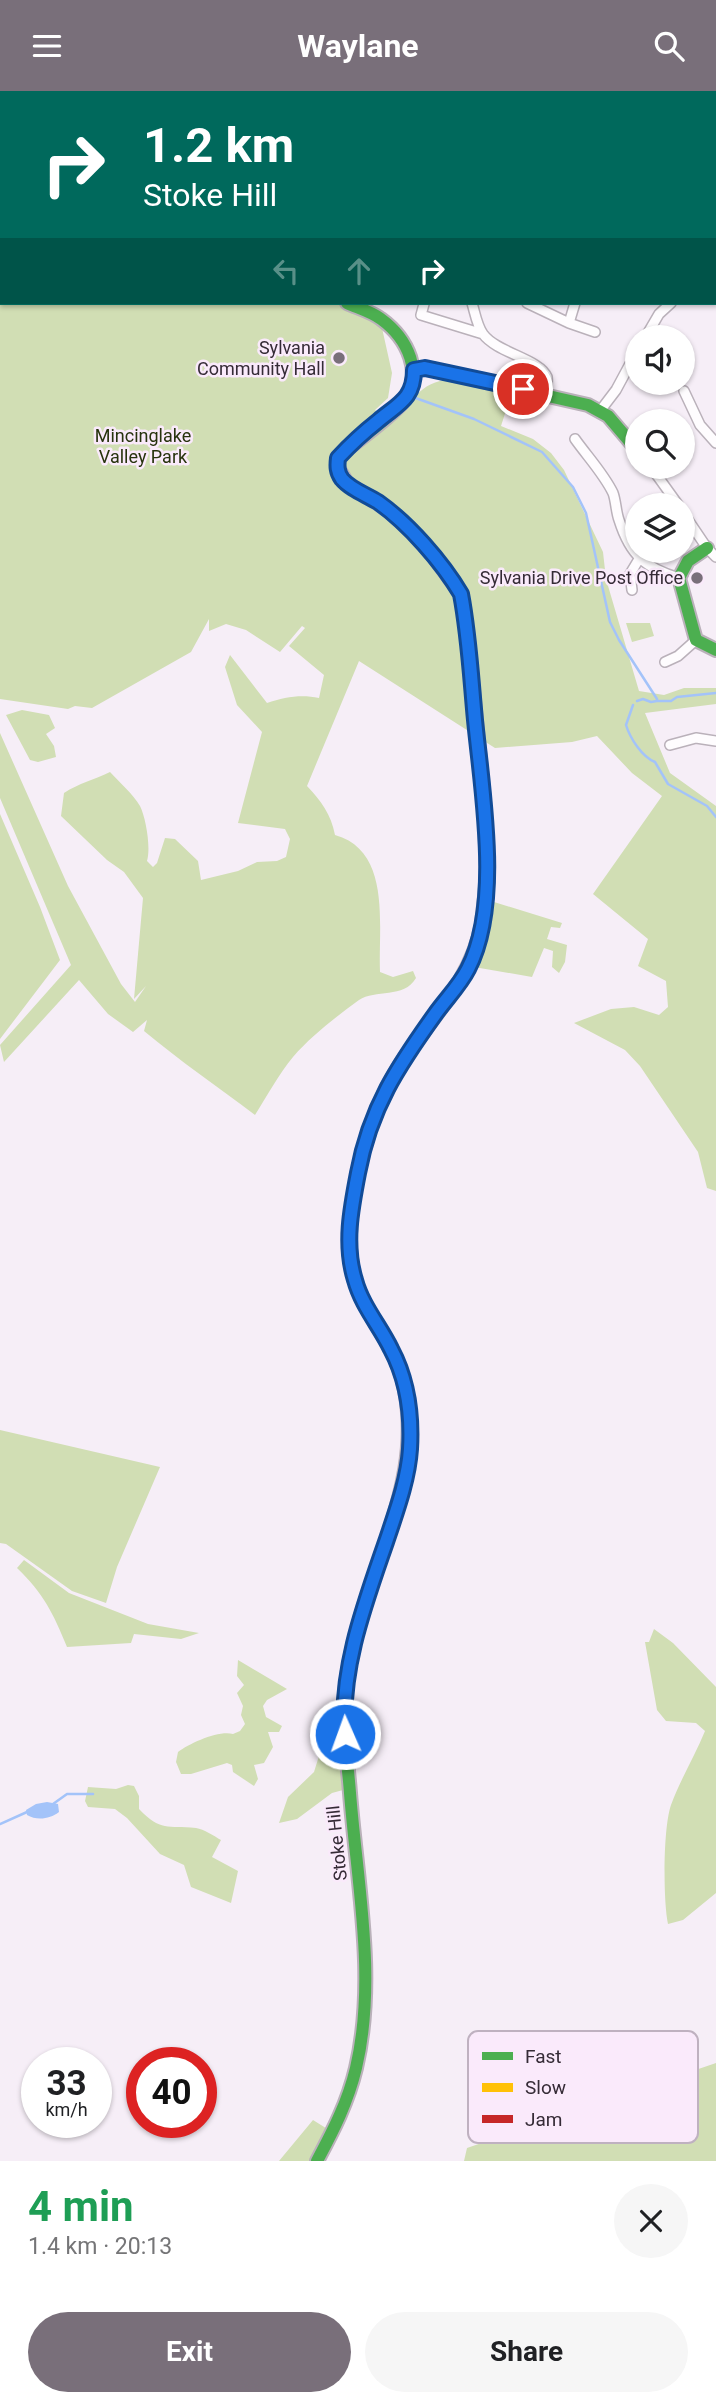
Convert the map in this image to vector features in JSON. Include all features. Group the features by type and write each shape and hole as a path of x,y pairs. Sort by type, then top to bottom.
{"street":[{"path":"351,305 381,319 387,325 403,342 410,354 414,370 425,368 576,401 600,411 625,436"},
{"path":"424,305 421,315 483,334 507,352 537,366 548,382 545,394"},
{"path":"473,305 483,334"},
{"path":"531,305 595,332"},
{"path":"569,323 574,305"},
{"path":"653,325 669,305"},
{"name":"Stoke Hill","path":"317,2161 345,2100 360,2053 364,2022 364,1922 353,1835 344,1700 360,1620 394,1518 410,1448 405,1385 392,1350 360,1296 355,1280 349,1250 351,1215 358,1172 371,1121 390,1080 470,966 487,898 484,813 461,594 423,544 380,503 343,481 337,466 340,455 408,395 414,382 414,370"},
{"path":"600,411 625,372"},
{"path":"690,395 700,425 716,443"},
{"path":"575,439 613,494 625,536"},
{"path":"695,529 712,552 688,561 679,578 696,640 716,650"},
{"path":"632,590 630,574 637,563"},
{"path":"646,563 679,578"},
{"path":"667,658 689,648 696,640"},
{"path":"670,745 696,738 716,741"}],"green space":[{"name":"Mincinglake Valley Park","path":"0,305 358,305 382,328 392,373 388,398 375,410 379,413 335,455 388,423 420,392 434,383 444,380 511,395 501,426 533,439 551,453 564,470 603,552 606,579 639,691 664,695 684,688 716,688 716,704 645,713 670,773 716,806 716,1191 707,1188 698,1152 640,1066 625,1050 574,1023 611,1009 634,1007 659,1015 668,1007 666,981 638,966 648,939 593,894 662,796 632,773 597,736 572,742 495,748 359,661 307,786 325,808 335,835 353,844 366,857 374,873 380,913 380,972 393,977 413,971 416,978 404,989 359,1000 324,1027 293,1057 255,1115 144,1031 147,1020 133,1032 108,1014 79,980 4,1062 0,1045 71,965 0,798 0,733 68,886 121,984 135,1002 146,986 134,999 143,898 124,872 107,860 61,816 64,793 110,772 140,806 147,833 147,861 153,867 157,863 165,838 175,839 198,861 201,880 238,871 257,862 277,861 286,857 290,839 285,829 238,823 262,732 237,705 225,667 230,655 267,703 293,697 319,698 324,675 289,646 305,628 302,626 280,652 246,630 226,624 209,631 209,619 191,652 92,708 75,706 68,709 0,699"},
{"path":"626,623 650,623 654,636 632,642"},
{"path":"22,710 49,715 55,728 46,734 54,746 56,757 38,762 30,760 6,715"},
{"path":"0,814 60,960 0,1039"},
{"path":"494,902 562,923 560,928 551,927 547,939 567,945 565,962 559,973 552,967 553,951 544,948 532,977 474,967"},
{"path":"0,1430 160,1467 117,1567 106,1603 72,1591 6,1544 0,1543"},
{"path":"24,1560 69,1593 148,1624 199,1633 181,1639 134,1634 131,1643 67,1647 47,1604 17,1568"},
{"path":"654,1629 673,1643 716,1687 716,1893 683,1920 668,1924 665,1864 668,1816 705,1731 696,1723 666,1721 657,1710 645,1642 649,1642"},
{"path":"238,1660 287,1689 267,1700 263,1706 266,1717 282,1726 279,1732 268,1732 273,1747 264,1763 254,1765 258,1779 254,1786 233,1772 232,1765 227,1763 191,1774 181,1774 176,1762 178,1752 205,1738 233,1734 240,1731 245,1724 241,1715 243,1706 237,1693 244,1685 237,1676"},
{"path":"337,1712 342,1720 343,1790 332,1793 297,1819 279,1823 288,1797 314,1772 319,1756 324,1714"},
{"path":"134,1786 139,1796 139,1809 153,1821 165,1826 199,1829 221,1840 212,1857 238,1871 231,1903 191,1887 184,1865 160,1854 127,1818 115,1809 88,1807 85,1801 88,1787 116,1789"},
{"path":"716,2063 716,2161 464,2161 467,2148 482,2143 698,2143 698,2069"},
{"path":"313,2120 329,2130 313,2161 279,2161"}],"water":[{"path":"47,1802 58,1804 59,1812 43,1818 27,1815 26,1810"}],"waterway":[{"path":"410,396 474,419 542,452 573,487 586,513 610,622 657,699 651,702 643,699 637,701"},
{"path":"658,701 716,693"},
{"path":"633,705 626,725 637,747 655,762 668,784 707,806 716,817"},
{"path":"53,1804 67,1794 93,1794"},
{"path":"0,1824 27,1812"}],"traffic: fast":[{"path":"352,305 381,319 399,336 410,358 412,381 402,403 340,455 337,466 347,483 388,510 411,531 461,594 485,811 487,878 482,924"},
{"path":"414,370 425,368 588,405 608,416 625,436"},
{"path":"707,548 688,561 679,578 696,640 716,650"},
{"path":"317,2161 349,2093 362,2034 365,2000 364,1931 344,1708 352,1649 382,1554"}],"traffic: slow":[{"path":"358,1174 350,1224 353,1273 365,1305 387,1342 400,1371 409,1425 401,1490 382,1554"}],"traffic: jam":[{"path":"358,1174 384,1093 410,1050 459,982 476,945 482,924"}],"place":[{"name":"Sylvania Community Hall","path":"339,358"},
{"name":"Sylvania Drive Post Office","path":"697,578"}],"route":[{"path":"345,1734 344,1700 360,1620 394,1518 410,1448 405,1385 392,1350 360,1296 351,1263 349,1233 358,1172 367,1131 390,1080 470,966 487,898 484,813 461,594 423,544 380,503 343,481 338,471 338,458 402,402 413,386 414,370 425,368 523,389"}]}
